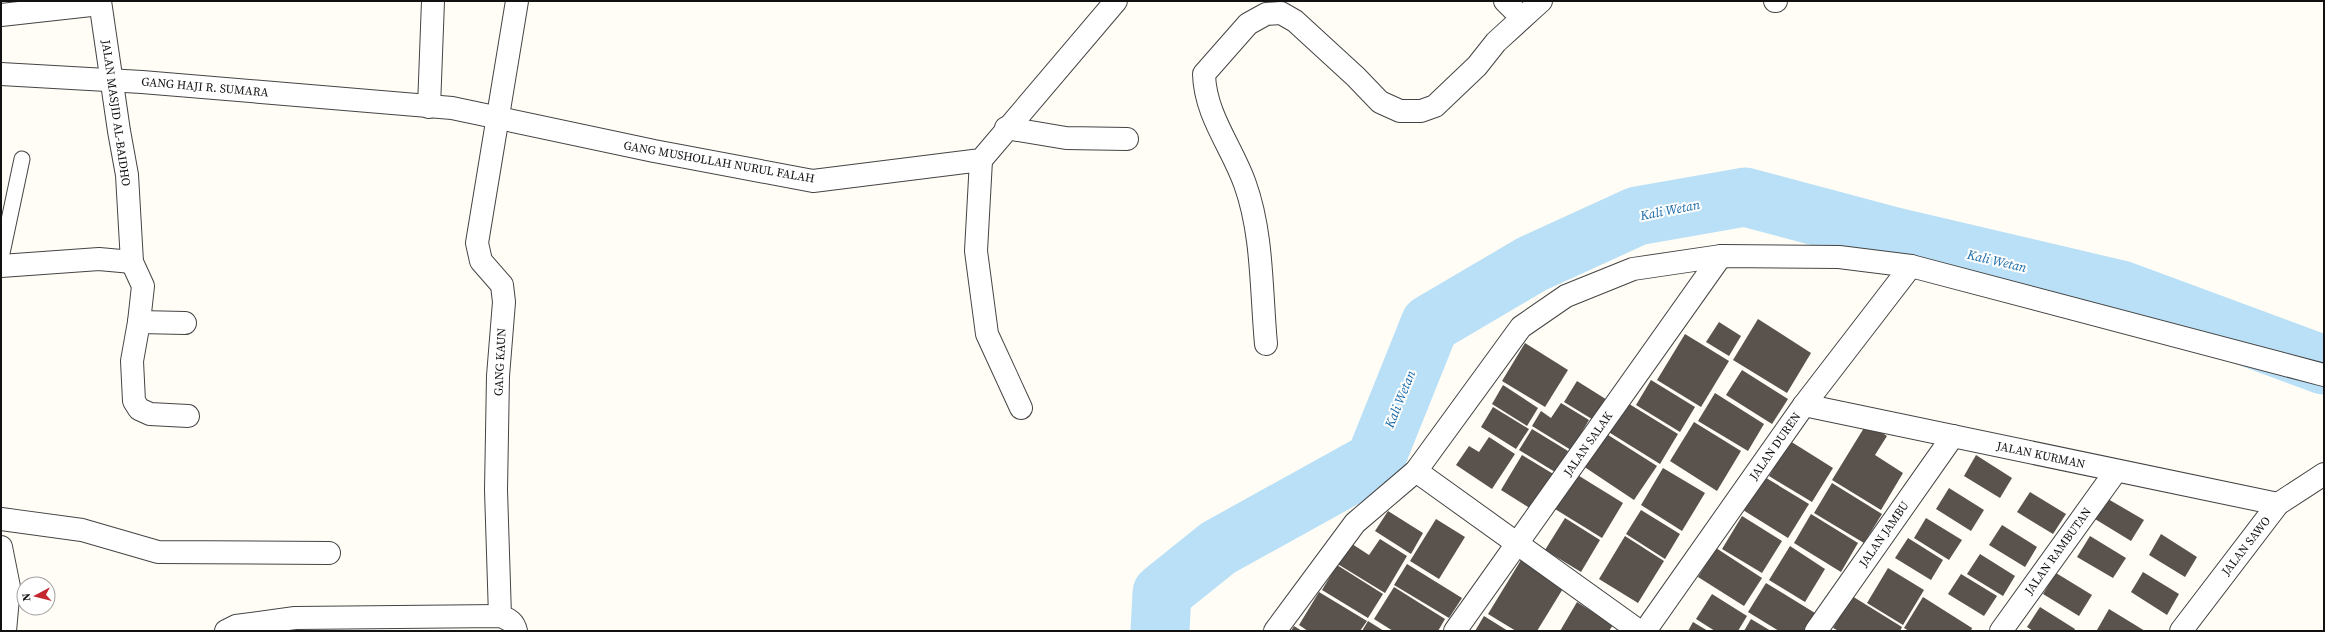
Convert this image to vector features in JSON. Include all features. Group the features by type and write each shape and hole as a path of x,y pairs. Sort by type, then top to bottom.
{"street":[{"path":"429,106 433,1"},
{"name":"GANG KAUN","path":"500,616 496,490 498,376 504,302 502,285 481,261 476,243 517,1"},
{"path":"1021,408 987,334 976,251 981,160 1006,128 1116,1"},
{"path":"1505,1 1522,18"},
{"path":"1266,344 1256,224 1245,183 1214,117 1204,91 1204,74 1248,24 1266,14 1281,13 1295,21 1356,77 1380,102 1400,111 1421,111 1436,106 1522,18 1541,1"},
{"path":"1,14 100,2"},
{"name":"JALAN MASJID AL-BAIDHO","path":"100,2 111,80 128,175 132,262"},
{"name":"GANG HAJI R. SUMARA","path":"1,74 111,80 298,95"},
{"name":"GANG MUSHOLLAH NURUL FALAH","path":"298,95 452,108 654,151 813,181 981,160"},
{"path":"1006,128 1066,138 1127,139"},
{"path":"1275,631 1354,522 1416,471 1521,327 1566,296 1634,269 1721,256 1839,257 1911,266 2324,375"},
{"name":"JALAN SALAK","path":"1455,631 1721,256"},
{"path":"1,266 99,259 132,262 143,286 139,322 132,361 134,402 139,409 150,414 188,416"},
{"name":"JALAN DUREN","path":"1645,631 1804,405 1911,266"},
{"path":"139,322 185,324"},
{"name":"JALAN KURMAN","path":"1804,405 2278,504"},
{"name":"JALAN JAMBU","path":"1816,631 1953,436"},
{"path":"1416,471 1639,631"},
{"name":"JALAN RAMBUTAN","path":"2000,631 2116,471"},
{"name":"JALAN SAWO","path":"2181,631 2278,504 2324,474"},
{"path":"1,519 82,530 158,552 329,553"},
{"path":"1,547 9,587 5,631"},
{"path":"226,631 236,626 295,618 500,616 508,619 514,624 516,631"}],"lane":[{"path":"1,258 22,159"}],"building":[{"path":"1758,319 1811,353 1787,393 1733,360"},
{"path":"1719,322 1741,336 1729,356 1706,342"},
{"path":"1685,334 1729,361 1701,407 1657,380"},
{"path":"1525,343 1568,370 1545,407 1502,381"},
{"path":"1742,370 1788,399 1772,424 1726,395"},
{"path":"1651,380 1695,407 1680,432 1636,405"},
{"path":"1577,381 1612,403 1600,424 1564,402"},
{"path":"1503,385 1538,408 1527,426 1492,404"},
{"path":"1715,393 1764,424 1748,451 1698,421"},
{"path":"1626,402 1678,434 1660,464 1607,431"},
{"path":"1561,403 1589,420 1571,450 1532,426 1541,411 1551,418"},
{"path":"1493,407 1529,429 1516,449 1481,427"},
{"path":"1694,422 1741,451 1717,491 1670,461"},
{"path":"1867,423 1887,436 1875,455 1903,473 1881,510 1832,480"},
{"path":"1532,429 1568,451 1555,472 1519,450"},
{"path":"1605,433 1657,466 1634,500 1583,466"},
{"path":"1489,437 1515,454 1492,489 1456,465 1469,446 1479,452"},
{"path":"1790,441 1833,468 1812,502 1769,476"},
{"path":"1522,455 1555,475 1533,510 1501,490"},
{"path":"1976,455 2012,478 2000,498 1964,476"},
{"path":"1663,468 1705,493 1682,531 1641,505"},
{"path":"1576,474 1623,503 1602,538 1555,509"},
{"path":"1763,476 1809,504 1788,538 1743,510"},
{"path":"1832,483 1882,514 1864,543 1814,513"},
{"path":"1949,488 1984,510 1971,531 1936,509"},
{"path":"2030,492 2066,514 2053,534 2017,512"},
{"path":"2108,499 2144,520 2131,541 2095,519"},
{"path":"1641,510 1680,534 1665,559 1626,534"},
{"path":"1388,511 1423,533 1411,554 1375,531"},
{"path":"1811,514 1858,543 1841,572 1794,543"},
{"path":"1742,516 1782,541 1762,573 1722,549"},
{"path":"1565,518 1600,540 1581,572 1545,550"},
{"path":"1926,518 1962,540 1949,560 1914,538"},
{"path":"1436,519 1465,537 1439,579 1410,561"},
{"path":"2002,525 2037,547 2025,567 1989,545"},
{"path":"2161,534 2197,557 2185,577 2149,555"},
{"path":"1625,536 1664,561 1638,603 1599,579"},
{"path":"2090,536 2126,558 2113,578 2077,557"},
{"path":"1908,538 1943,560 1931,580 1895,558"},
{"path":"1380,539 1407,556 1385,593 1336,563 1349,542 1369,555"},
{"path":"1790,546 1825,569 1805,602 1769,580"},
{"path":"1716,548 1762,578 1744,606 1698,577"},
{"path":"1980,554 2015,576 2003,596 1967,574"},
{"path":"1521,560 1564,587 1537,631 1516,631 1488,614"},
{"path":"1407,564 1462,598 1449,618 1394,585"},
{"path":"1337,565 1383,594 1368,618 1322,590"},
{"path":"1888,568 1924,590 1903,625 1867,603"},
{"path":"2143,572 2179,594 2167,615 2131,592"},
{"path":"2056,573 2092,595 2079,616 2043,594"},
{"path":"1961,574 1997,596 1984,616 1948,594"},
{"path":"1766,583 1815,613 1804,631 1779,631 1748,612"},
{"path":"1394,587 1445,619 1438,631 1393,631 1374,619"},
{"path":"1319,592 1367,621 1360,631 1308,631 1299,625"},
{"path":"1712,594 1747,616 1738,631 1715,631 1696,619"},
{"path":"1852,596 1902,627 1900,631 1839,631 1833,628"},
{"path":"1923,597 1972,628 1971,631 1909,631 1904,628"},
{"path":"1577,602 1613,625 1609,631 1560,631"},
{"path":"2040,607 2075,629 2074,631 2033,631 2027,627"},
{"path":"2109,609 2145,631 2097,630"},
{"path":"1484,616 1508,631 1475,631"},
{"path":"1751,619 1771,631 1744,631"},
{"path":"1368,621 1384,631 1362,631"},
{"path":"1693,622 1708,631 1688,631"},
{"path":"1294,626 1302,631 1291,631"}],"waterway":[{"name":"Kali Wetan","path":"1160,631 1162,593 1218,548 1375,461 1430,324 1532,264 1637,216 1745,197 1895,237 2121,290 2324,365"}]}
